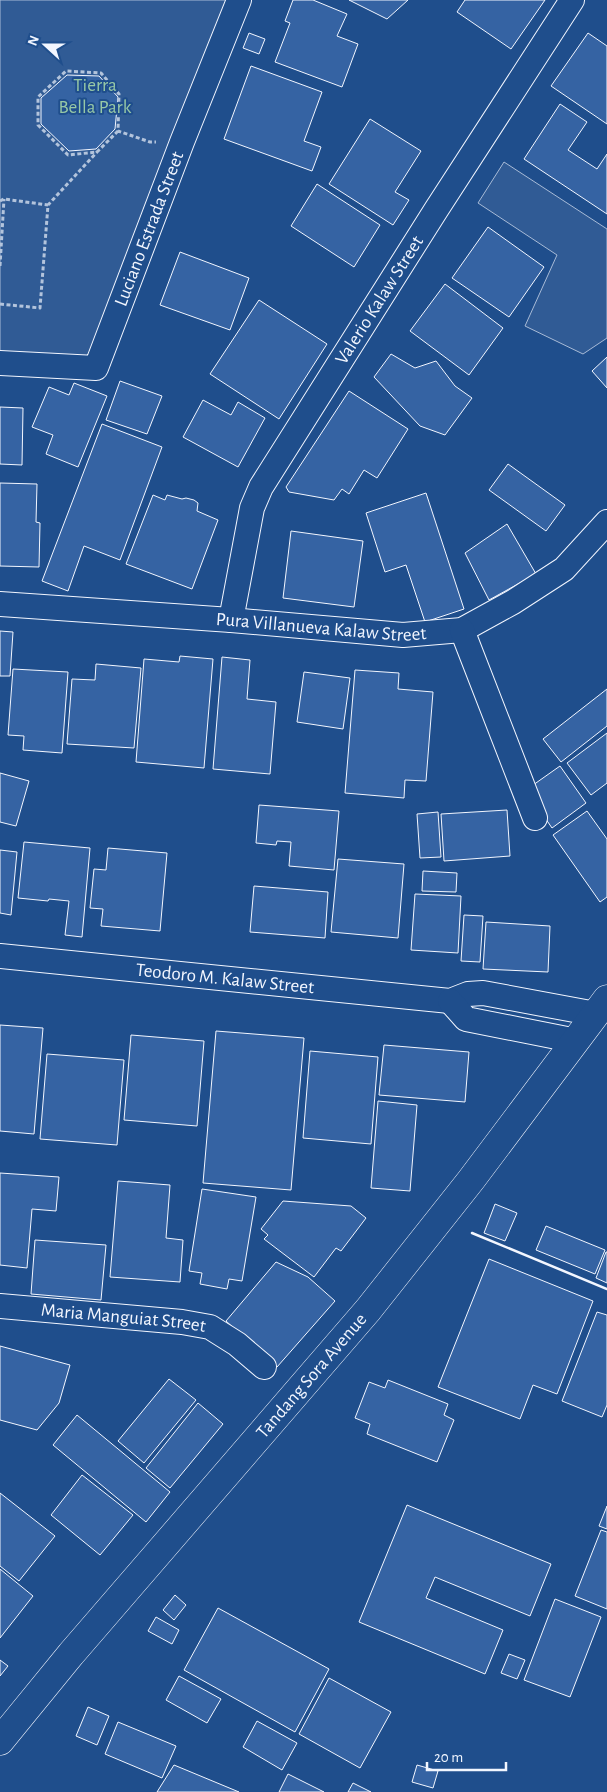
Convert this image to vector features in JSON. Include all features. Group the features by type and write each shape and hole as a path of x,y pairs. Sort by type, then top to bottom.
{"main road":[{"name":"Tandang Sora Avenue","path":"0,1741 147,1565 368,1310 471,1180 602,1006"}],"street":[{"name":"Luciano Estrada Street","path":"0,363 96,368 122,305 182,142 239,0"},
{"name":"Valerio Kalaw Street","path":"231,620 252,508 261,487 436,210 572,0"},
{"name":"Pura Villanueva Kalaw Street","path":"0,604 231,620 403,635 462,630 513,602 564,569 607,522"},
{"path":"462,630 535,818"},
{"name":"Teodoro M. Kalaw Street","path":"0,956 450,1001 468,994 483,993 602,1006"},
{"path":"450,1001 466,1018 577,1041"},
{"name":"Maria Manguiat Street","path":"0,1306 182,1322 210,1327 237,1344 264,1367"}],"path":[{"path":"0,304 40,308 48,205 118,130 119,94 101,73 66,71 38,97 38,125 68,154 97,152"},
{"path":"118,130 150,142 182,142"},
{"path":"0,266 2,200 48,205"}],"shaded area":[{"name":"Tierra Bella Park","path":"0,0 237,0 94,358 0,354"},
{"path":"504,162 607,229 607,338 583,354 525,326 557,255 478,203"}],"building":[{"path":"293,0 313,0 347,14 337,36 358,44 342,87 275,62 290,23 285,21"},
{"path":"349,0 408,0 387,19"},
{"path":"465,0 545,0 511,49 457,12"},
{"path":"249,33 265,39 259,54 243,48"},
{"path":"588,33 607,46 607,124 551,86"},
{"path":"251,66 322,92 304,141 321,147 312,171 224,139"},
{"path":"67,75 99,76 118,97 115,129 96,149 69,151 41,124 41,98"},
{"path":"560,104 587,122 568,150 597,169 607,154 607,214 524,159"},
{"path":"370,119 421,151 395,192 409,200 393,225 329,184"},
{"path":"317,184 380,225 354,267 291,226"},
{"path":"488,227 544,267 509,317 452,278"},
{"path":"180,252 249,278 230,330 160,305"},
{"path":"445,284 503,328 469,375 410,331"},
{"path":"259,300 327,344 279,419 210,374"},
{"path":"391,354 415,368 436,361 455,386 472,398 445,435 420,426 374,377"},
{"path":"607,357 607,388 592,371"},
{"path":"120,381 162,396 147,434 106,420"},
{"path":"74,383 107,396 78,467 46,454 53,435 32,427 49,387 69,395"},
{"path":"349,391 408,429 377,478 364,470 349,494 342,489 334,500 289,492 286,487"},
{"path":"203,400 231,415 238,402 265,418 238,467 183,437"},
{"path":"0,407 23,408 22,465 0,464"},
{"path":"102,424 162,447 120,560 84,546 68,591 42,581"},
{"path":"508,464 565,505 546,531 489,490"},
{"path":"0,483 37,484 36,522 40,523 39,567 0,566"},
{"path":"426,493 464,609 425,622 406,565 385,572 366,513"},
{"path":"153,495 165,500 167,495 194,500 198,503 197,511 218,520 192,589 126,564"},
{"path":"507,524 536,574 489,600 465,553"},
{"path":"291,531 363,541 354,607 283,598"},
{"path":"0,631 13,632 10,676 0,676"},
{"path":"180,656 213,659 204,768 136,762 144,659 179,662"},
{"path":"222,657 250,660 247,699 276,702 270,774 213,769"},
{"path":"96,664 141,668 134,748 67,744 72,679 95,680"},
{"path":"13,669 68,672 62,753 23,750 24,736 8,735"},
{"path":"355,670 399,673 398,689 433,692 426,781 405,780 404,798 345,793"},
{"path":"304,672 350,678 343,729 297,722"},
{"path":"607,689 607,726 561,762 543,739"},
{"path":"607,733 607,783 591,795 567,763"},
{"path":"560,766 586,803 552,828 526,790"},
{"path":"0,773 29,781 16,826 0,822"},
{"path":"259,805 339,811 334,870 289,866 291,842 277,841 276,845 256,843"},
{"path":"507,810 510,856 444,861 441,814"},
{"path":"587,811 607,839 607,897 600,902 553,835"},
{"path":"438,812 441,857 420,858 417,814"},
{"path":"24,842 90,848 82,937 65,935 69,901 18,898"},
{"path":"108,848 167,853 160,931 101,926 103,909 90,908 94,869 106,870"},
{"path":"0,850 17,852 11,915 0,913"},
{"path":"338,859 404,864 398,938 331,932"},
{"path":"423,871 457,873 456,892 422,891"},
{"path":"254,886 328,892 325,938 250,932"},
{"path":"415,894 461,896 458,953 411,950"},
{"path":"464,915 483,916 480,962 461,961"},
{"path":"486,922 550,926 548,972 483,969"},
{"path":"0,1025 43,1028 34,1134 0,1131"},
{"path":"216,1031 304,1038 291,1190 203,1183"},
{"path":"131,1035 204,1041 197,1126 124,1120"},
{"path":"384,1045 469,1052 465,1102 379,1095"},
{"path":"310,1051 378,1057 371,1144 303,1138"},
{"path":"47,1054 124,1060 117,1145 40,1139"},
{"path":"378,1101 417,1105 410,1191 371,1188"},
{"path":"0,1173 59,1177 56,1211 32,1209 27,1268 0,1265"},
{"path":"118,1181 170,1185 166,1238 183,1240 180,1282 110,1277"},
{"path":"202,1189 256,1197 242,1281 229,1279 227,1289 200,1284 202,1273 189,1271"},
{"path":"283,1201 351,1206 366,1218 341,1251 336,1248 314,1277 264,1239 268,1235 261,1229"},
{"path":"495,1204 517,1213 505,1241 484,1233"},
{"path":"546,1226 605,1250 595,1274 536,1250"},
{"path":"35,1240 106,1245 101,1300 31,1294"},
{"path":"607,1252 607,1283 596,1278"},
{"path":"489,1259 593,1301 557,1394 533,1385 520,1419 438,1387"},
{"path":"276,1262 308,1277 335,1301 277,1367 226,1321"},
{"path":"597,1312 607,1315 607,1405 602,1417 562,1401"},
{"path":"0,1346 70,1365 59,1403 37,1430 0,1420"},
{"path":"169,1379 196,1400 144,1463 118,1441"},
{"path":"388,1380 448,1404 444,1415 454,1420 437,1462 367,1434 370,1424 355,1418 369,1382 385,1388"},
{"path":"198,1403 223,1424 170,1488 146,1468"},
{"path":"77,1415 170,1492 146,1522 53,1445"},
{"path":"82,1475 133,1515 100,1555 51,1515"},
{"path":"0,1493 55,1536 19,1581 0,1566"},
{"path":"407,1505 551,1564 530,1616 435,1577 426,1598 503,1630 485,1674 359,1622"},
{"path":"607,1506 607,1529 599,1526"},
{"path":"601,1530 607,1532 607,1609 575,1596"},
{"path":"0,1569 33,1596 0,1638"},
{"path":"175,1595 186,1605 174,1620 163,1610"},
{"path":"555,1599 601,1617 570,1697 524,1680"},
{"path":"218,1608 329,1669 295,1732 184,1670"},
{"path":"156,1617 179,1630 172,1644 148,1631"},
{"path":"509,1654 525,1660 517,1679 501,1673"},
{"path":"0,1660 8,1666 0,1676"},
{"path":"179,1676 221,1699 207,1723 166,1700"},
{"path":"329,1678 391,1712 360,1768 299,1734"},
{"path":"88,1707 109,1716 97,1745 76,1736"},
{"path":"257,1721 297,1743 282,1770 243,1747"},
{"path":"118,1722 176,1746 162,1778 105,1754"},
{"path":"174,1765 239,1792 157,1792"},
{"path":"417,1765 438,1771 433,1788 412,1782"},
{"path":"288,1774 324,1792 279,1792"},
{"path":"353,1783 371,1792 348,1792"}],"wall":[{"path":"472,1233 607,1289"}]}
